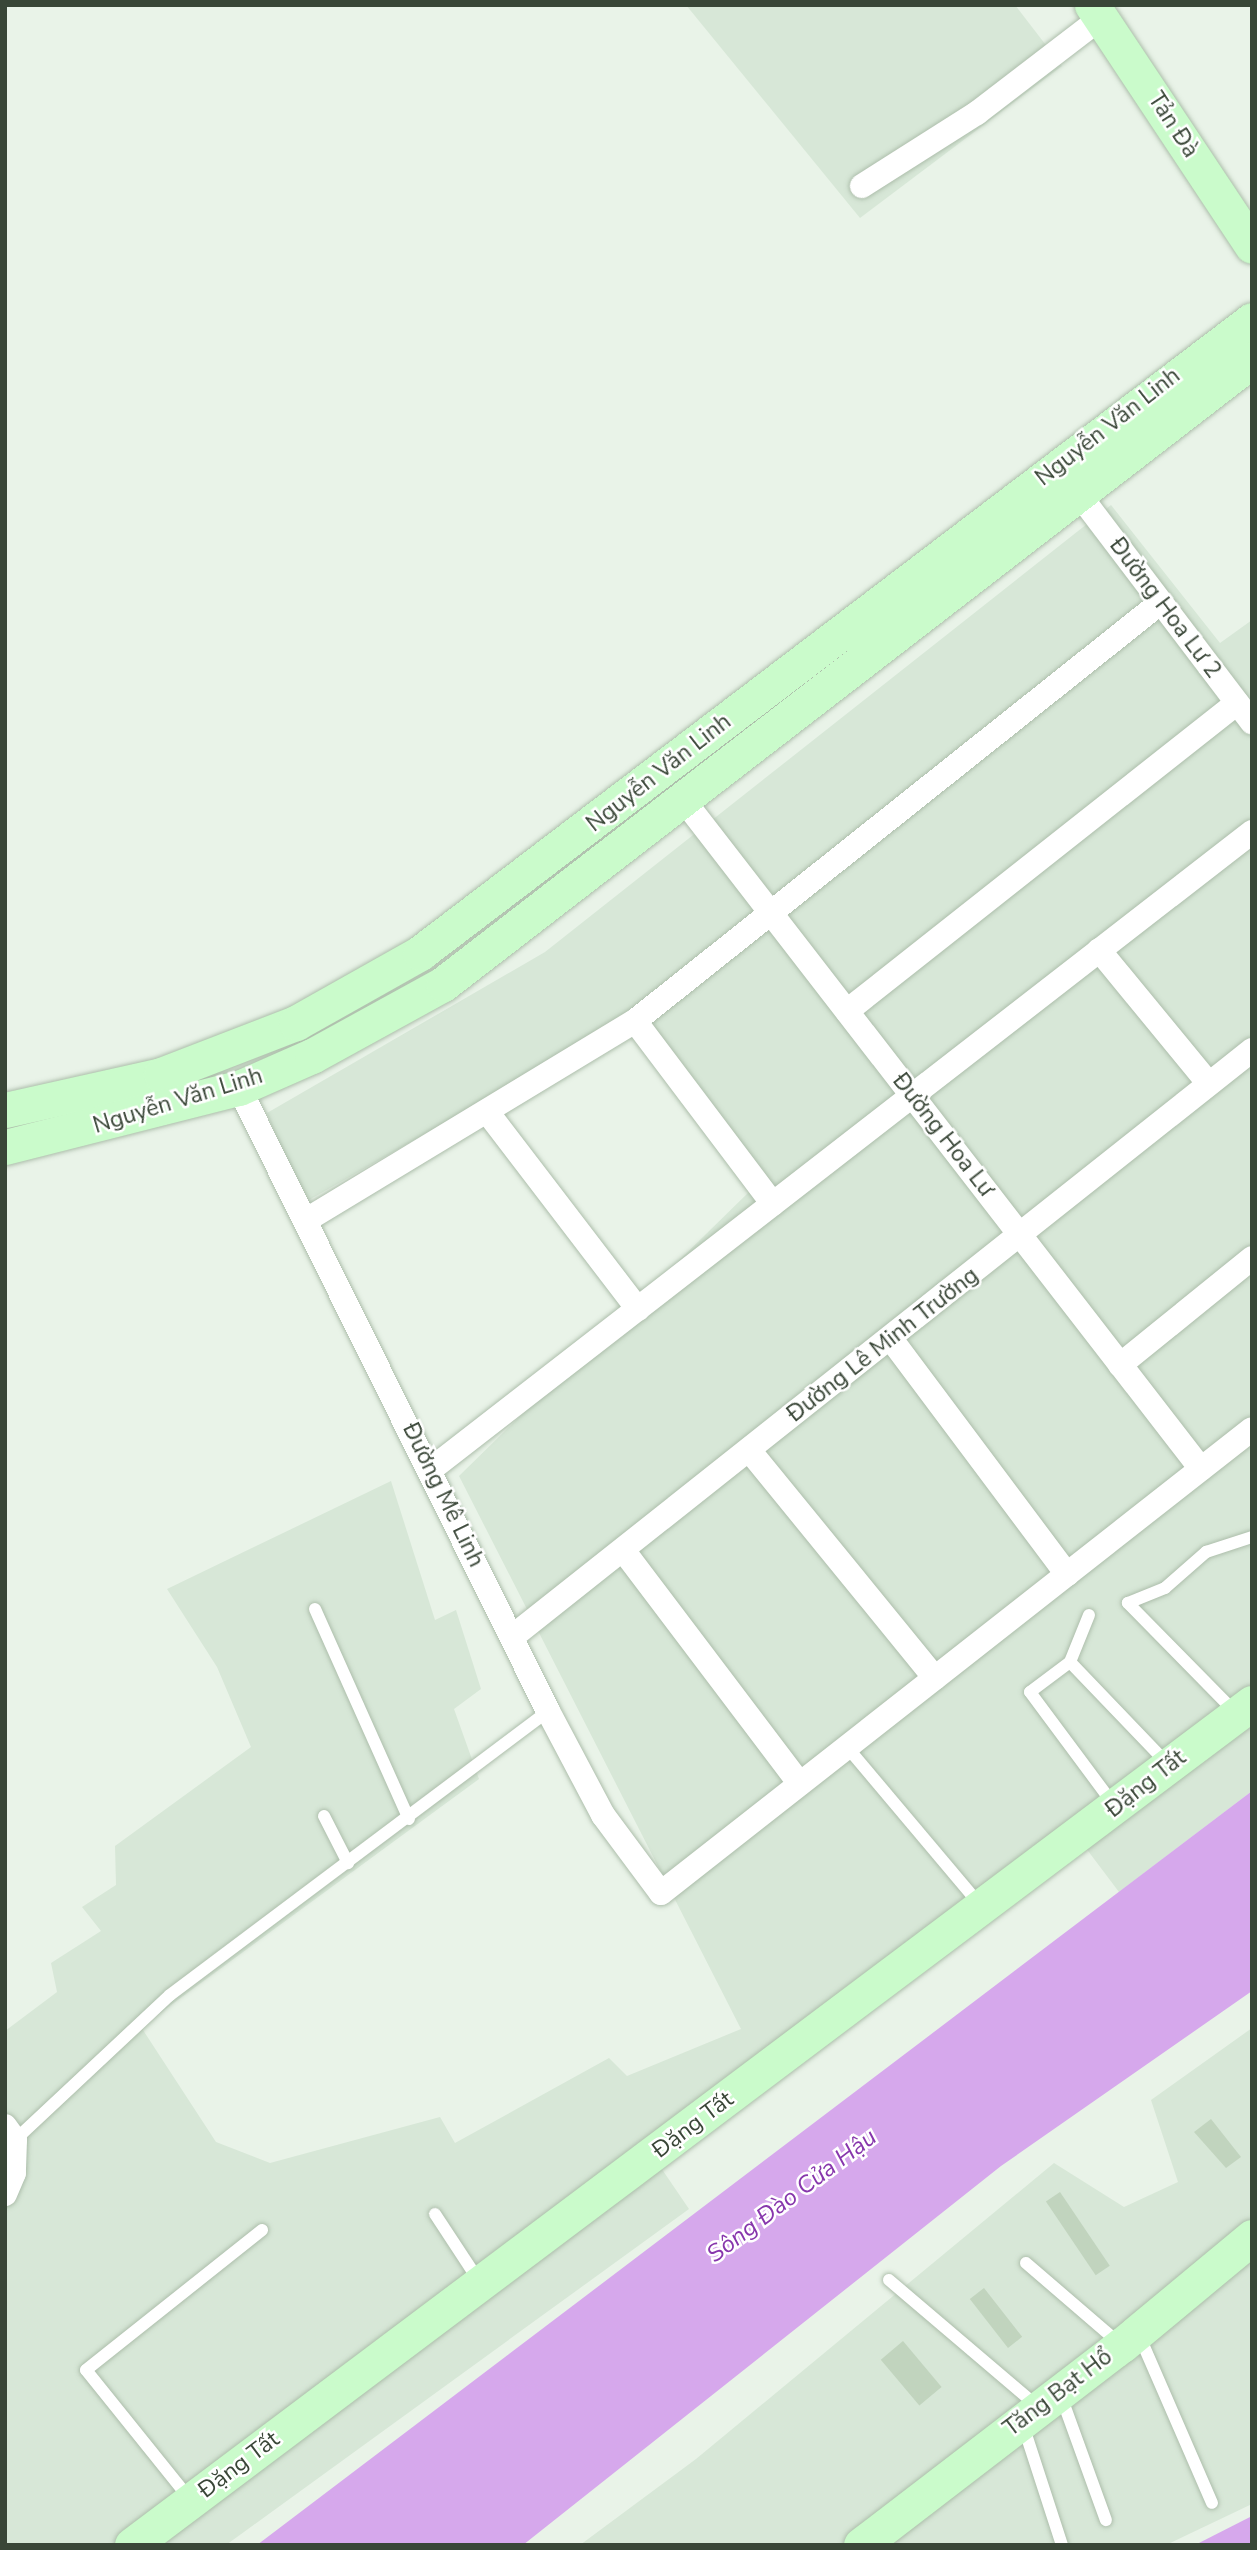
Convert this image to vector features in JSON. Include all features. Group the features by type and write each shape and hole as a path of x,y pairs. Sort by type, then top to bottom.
{"main road":[{"name":"Tản Đà","path":"1097,11 1252,246"},
{"name":"Nguyễn Văn Linh","path":"10,1110 161,1075 296,1023 420,953 1252,320"},
{"name":"Nguyễn Văn Linh","path":"14,1146 239,1088 312,1056 443,984 685,802 1252,360"},
{"path":"591,825 614,856"},
{"path":"10,1110 14,1146"},
{"name":"Đặng Tất","path":"132,2545 1245,1709"},
{"name":"Tăng Bạt Hổ","path":"860,2545 1130,2338 1252,2237"}],"street":[{"path":"862,186 977,113 1097,11"},
{"name":"Đường Hoa Lư 2","path":"1078,493 1245,713"},
{"path":"307,1219 488,1113 635,1021 1160,603"},
{"path":"847,1011 1245,713"},
{"name":"Đường Hoa Lư","path":"685,802 1201,1469"},
{"path":"430,1470 1252,832"},
{"path":"1100,950 1209,1084"},
{"path":"635,1021 773,1203"},
{"name":"Đường Lê Minh Trường","path":"512,1637 1021,1236 1252,1050"},
{"name":"Đường Mê Linh","path":"239,1088 307,1219 548,1711 603,1815 661,1893 800,1784"},
{"path":"488,1113 638,1309"},
{"path":"1120,1365 1252,1258"},
{"path":"891,1339 1067,1574"},
{"path":"623,1550 800,1784 1252,1429"},
{"path":"749,1450 935,1678"},
{"path":"5,2194 14,2173 10,2133"}],"lane":[{"path":"1245,1709 1128,1604 1165,1588 1206,1552 1252,1537"},
{"path":"315,1609 409,1819"},
{"path":"1089,1615 1070,1662 1030,1692 1116,1808"},
{"path":"1070,1662 1170,1765"},
{"path":"10,2133 170,1995 409,1819 548,1711"},
{"path":"848,1746 982,1908"},
{"path":"324,1816 348,1863"},
{"path":"435,2214 481,2284"},
{"path":"192,2501 86,2370 262,2230"},
{"path":"1026,2263 1130,2338 1212,2503"},
{"path":"889,2280 1040,2407 1106,2520"},
{"path":"1040,2407 1062,2545"}],"shaded area":[{"path":"686,5 1015,5 1062,66 860,218"},
{"path":"1111,505 1220,643 1252,620 1252,1791 1119,1892 1079,1839 655,2159 689,2209 226,2545 5,2545 5,2031 57,1992 51,1963 101,1931 82,1907 116,1885 115,1846 251,1747 217,1667 167,1589 391,1481 435,1620 456,1610 481,1689 454,1709 479,1779 141,2027 216,2142 270,2163 440,2117 455,2143 609,2058 627,2076 741,2029 459,1476 752,1189 626,1019 302,1204 267,1113 545,952"},
{"path":"1252,2028 1252,2504 1166,2545 580,2545 696,2459 1054,2163 1124,2207 1178,2182 1151,2100"}],"water":[{"name":"Sông Đào Cửa Hậu","path":"1252,1791 1252,1991 1001,2166 523,2545 257,2545"},
{"path":"1252,2516 1252,2545 1195,2545"}],"building":[{"path":"1211,2119 1241,2157 1226,2168 1194,2132"},
{"path":"1060,2192 1110,2266 1096,2275 1046,2202"},
{"path":"984,2288 1022,2337 1008,2348 970,2299"},
{"path":"903,2341 942,2387 919,2406 881,2360"}]}
